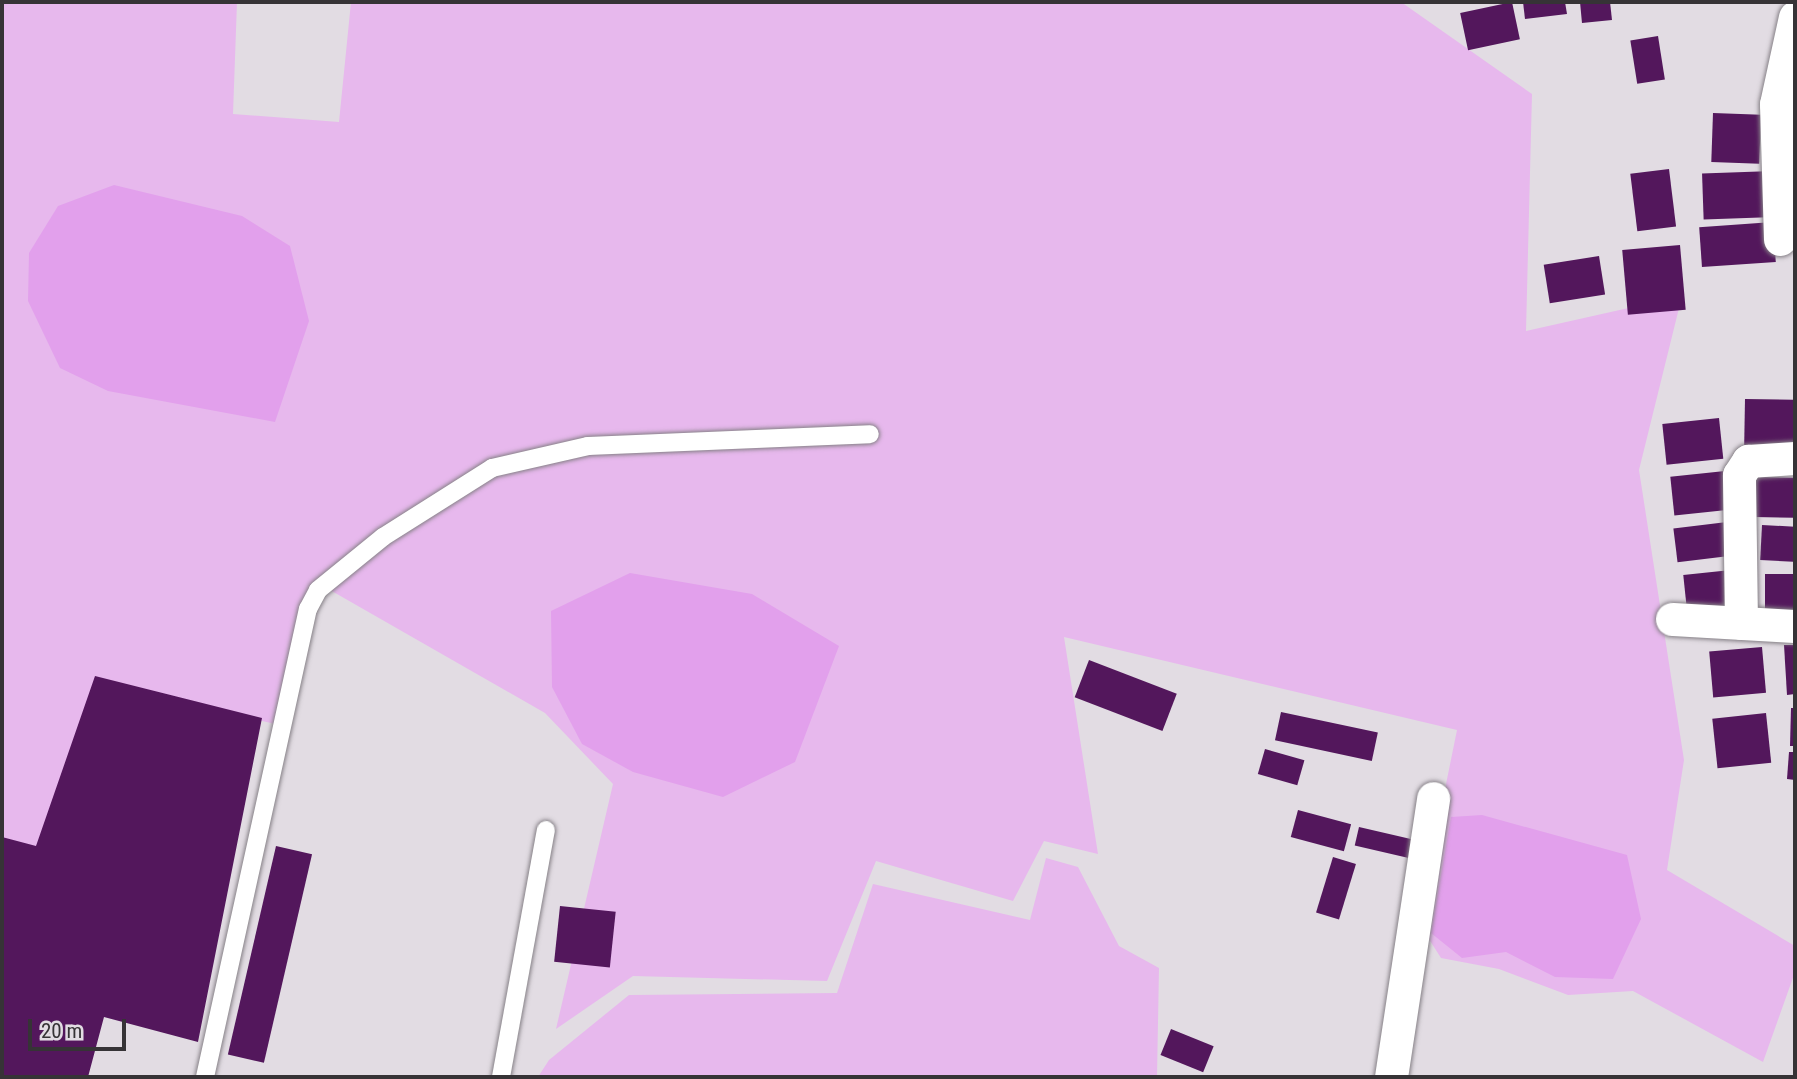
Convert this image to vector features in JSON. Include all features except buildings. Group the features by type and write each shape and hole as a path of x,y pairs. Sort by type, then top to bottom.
{"street":[{"path":"1780,239 1776,104 1795,17"},
{"path":"1741,623 1740,475 1748,461 1795,458"},
{"path":"1672,619 1795,626"},
{"path":"1391,1077 1433,798"}],"lane":[{"path":"205,1077 308,609 318,590 383,537 492,468 588,446 870,434"},
{"path":"501,1077 545,830"}],"shaded area":[{"path":"2,2 237,2 233,114 339,122 351,2 1401,2 1532,94 1526,331 1682,296 1639,470 1684,760 1667,870 1795,946 1795,972 1763,1062 1633,991 1568,995 1499,969 1441,958 1418,922 1457,730 1064,637 1098,854 1044,841 1013,901 876,861 827,981 633,976 556,1029 613,784 545,713 316,582 275,724 97,682 35,856 2,843"},
{"path":"114,185 242,216 290,246 309,321 275,422 108,391 60,368 28,301 29,253 58,206"},
{"path":"630,573 752,594 839,646 795,762 723,797 633,772 582,744 552,687 551,611"},
{"path":"1482,815 1627,855 1641,919 1613,979 1555,977 1506,952 1462,958 1431,933 1451,817"},
{"path":"1046,858 1078,867 1119,946 1159,968 1157,1077 538,1077 549,1060 629,995 837,993 873,884 1030,920"}]}
